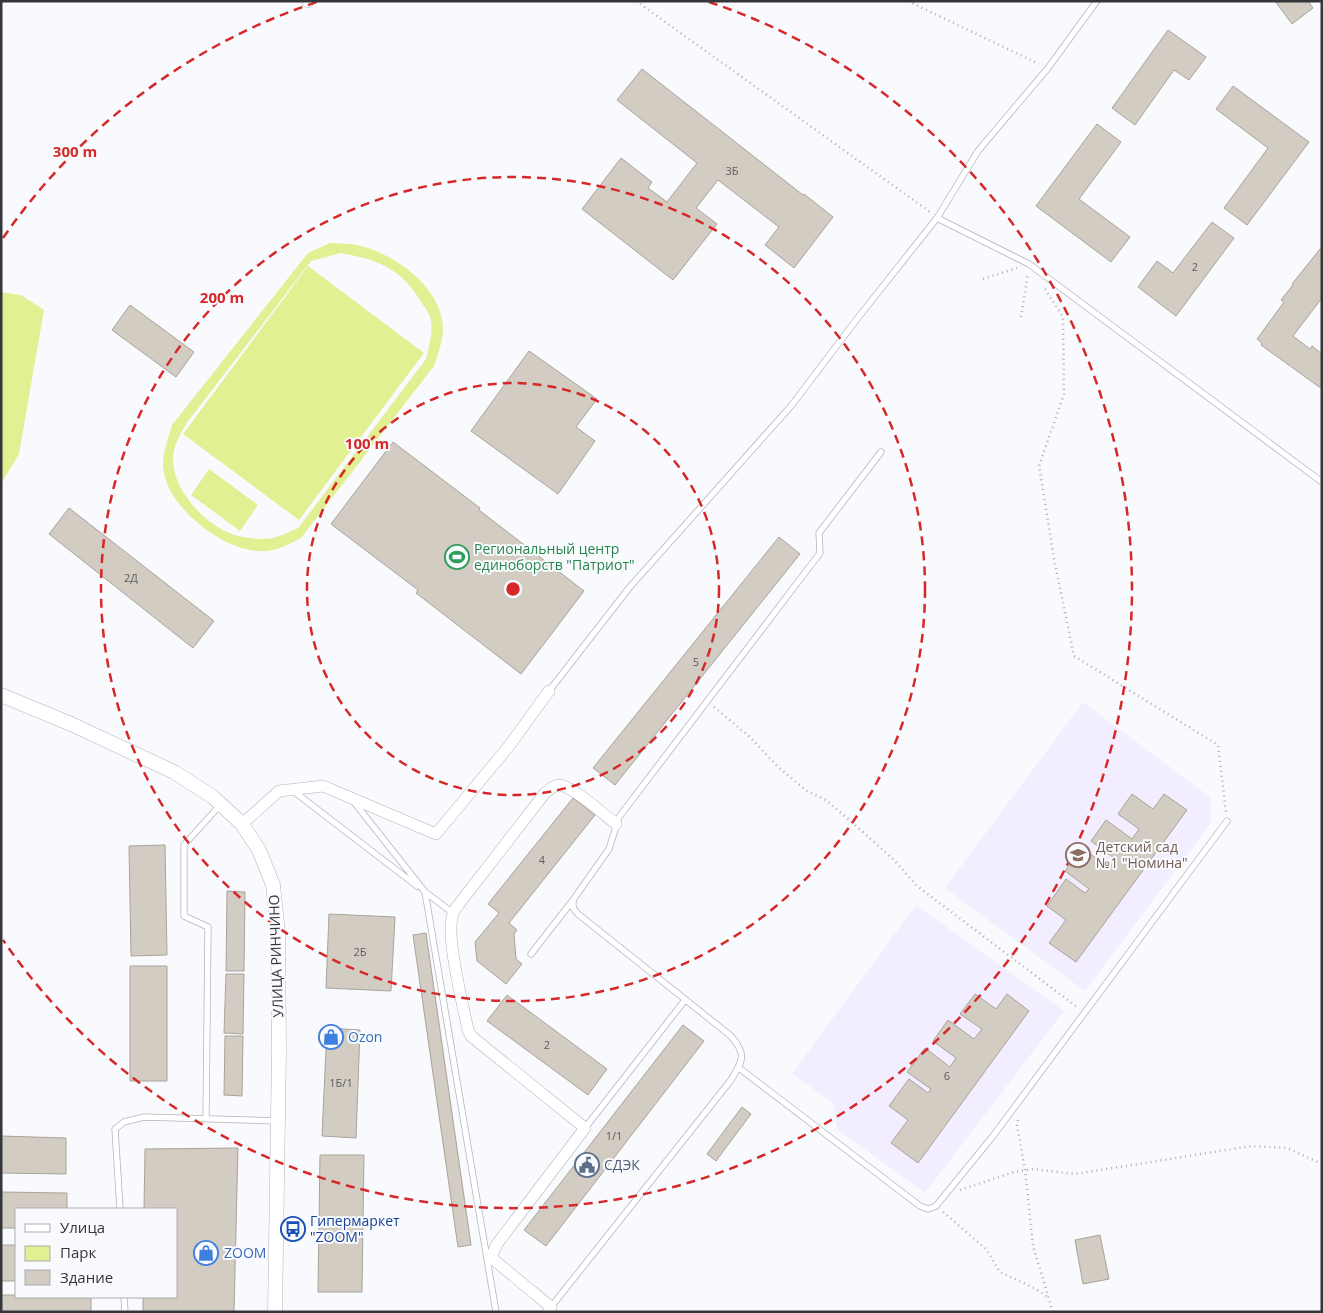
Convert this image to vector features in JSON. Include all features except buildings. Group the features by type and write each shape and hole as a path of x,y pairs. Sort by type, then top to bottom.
{"street":[{"path":"242,824 279,791 323,786 436,834 509,746 550,692"},
{"name":"УЛИЦА РИНЧИНО","path":"1,695 71,724 174,772 214,797 242,824 259,850 273,885 278,933 279,1051 275,1312"},
{"path":"549,1309 494,1260 492,1255 496,1244 585,1128 471,1036 468,1030 451,944 451,922 453,913 545,793 553,787 560,785 570,788 616,824"}],"lane":[{"path":"550,692 629,588 791,406 937,218 978,151 1048,68 1097,1"},
{"path":"937,218 1030,264 1322,482"},
{"path":"531,954 573,900 609,848 619,817 820,553 818,533 881,452"},
{"path":"291,790 453,913"},
{"path":"351,797 425,892 496,1312"},
{"path":"206,1119 208,927 184,916 184,845 221,804"},
{"path":"738,1068 920,1206 928,1209 936,1206 1022,1096 1226,821"},
{"path":"549,1309 731,1080 743,1056 740,1047 730,1036 578,914 573,908 573,900"},
{"path":"585,1128 685,1000"},
{"path":"120,1208 115,1129 124,1122 144,1117 278,1121"},
{"path":"124,1298 125,1312"}],"path":[{"path":"636,1 937,218"},
{"path":"908,1 1048,68"},
{"path":"983,280 1030,264 1021,317"},
{"path":"1044,286 1062,317 1064,394 1039,466 1055,564 1074,656 1218,745 1226,821"},
{"path":"707,702 750,737 778,767 807,791 826,800 855,825 894,860 917,886 1084,1013"},
{"path":"1022,1096 1017,1126 1025,1170 1033,1246 1053,1312"},
{"path":"946,1194 1025,1170 1033,1169 1075,1174 1252,1146 1287,1148 1322,1164"},
{"path":"936,1206 986,1249 1000,1272 1036,1289 1049,1299"}],"shaded area":[{"name":"Детский сад №1 \"Номина\"","path":"1083,702 1210,797 1211,823 1085,991 945,888"},
{"path":"916,905 1064,1011 925,1193 837,1129 833,1103 792,1074"}],"green space":[{"path":"330,243 353,244 375,250 402,265 415,275 435,300 441,313 443,328 441,342 434,366 301,538 275,549 265,551 250,550 233,545 216,536 186,512 174,497 166,482 163,461 172,425 308,253","holes":["341,253 377,262 387,267 396,272 412,289 430,317 431,338 426,359 299,527 269,539 232,534 221,529 201,514 184,494 174,471 174,450 179,436 186,424 311,261"]},
{"path":"308,266 424,353 299,520 183,434"},
{"path":"1,292 21,295 44,310 19,454 1,484"},
{"path":"209,469 258,505 240,531 191,495"}],"place":[{"name":"Региональный центр единоборств \"Патриот\"","path":"457,557"},
{"name":"Детский сад №1 \"Номина\"","path":"1078,855"},
{"name":"Ozon","path":"331,1037"},
{"name":"СДЭК","path":"587,1165"},
{"name":"Гипермаркет \"ZOOM\"","path":"293,1229"},
{"name":"ZOOM","path":"206,1253"}]}
